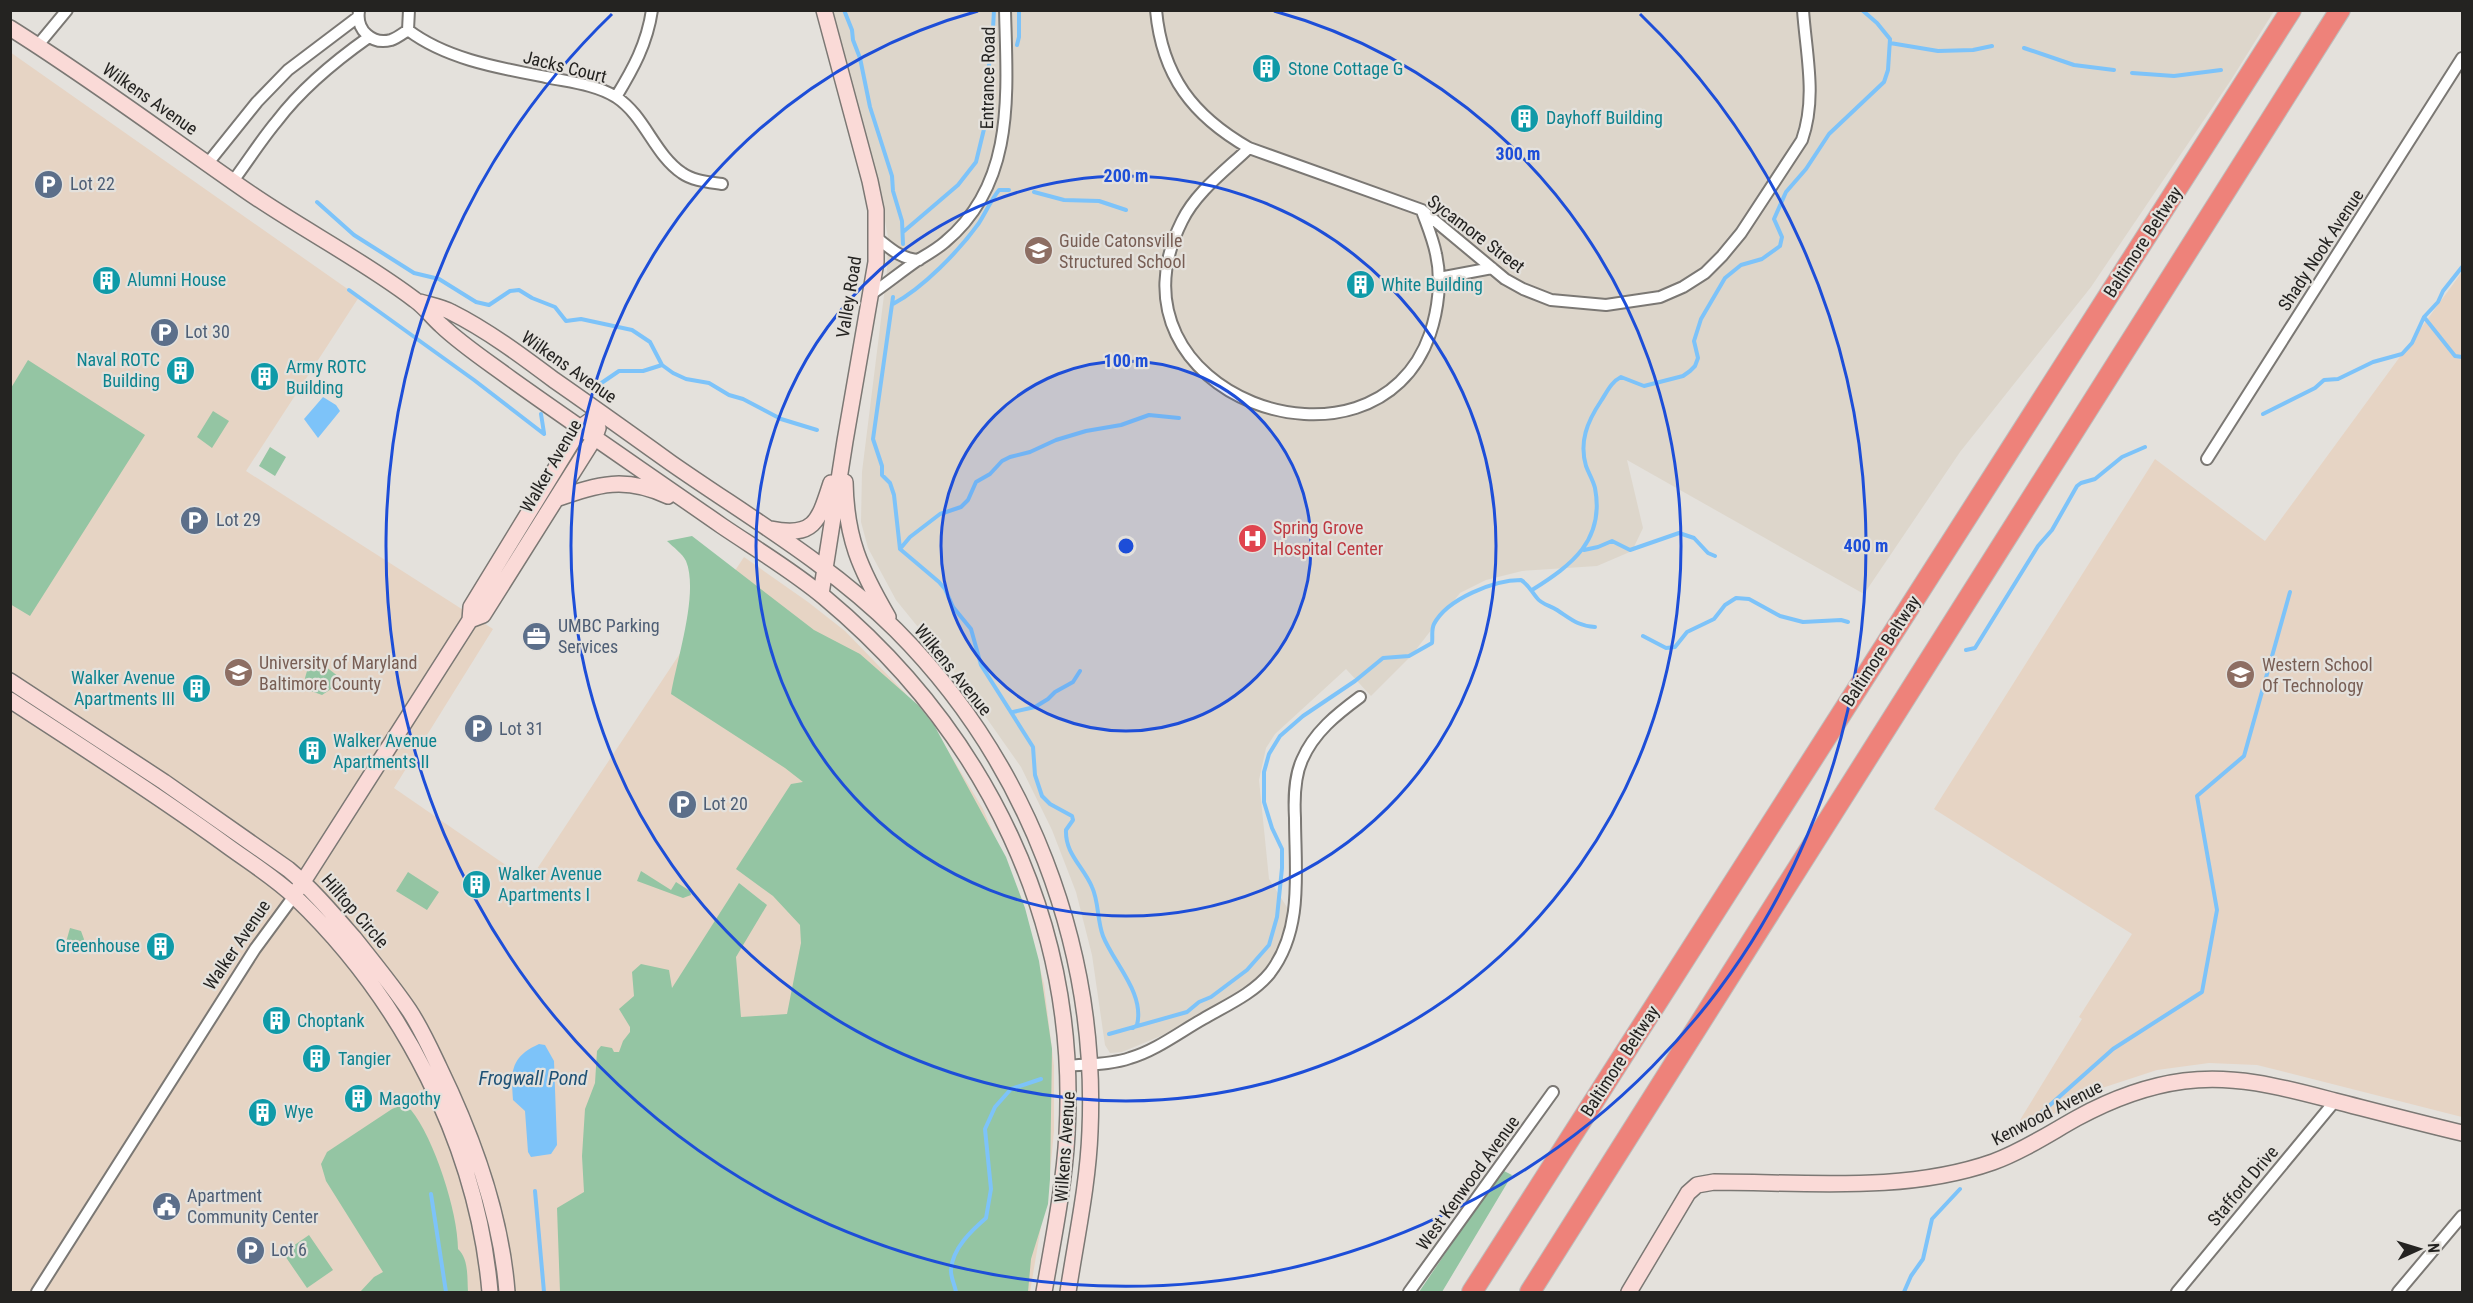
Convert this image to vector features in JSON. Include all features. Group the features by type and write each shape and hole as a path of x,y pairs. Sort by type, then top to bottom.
{"highway":[{"name":"Baltimore Beltway","path":"1472,1293 2291,10"},
{"path":"1534,1288 2340,10"}],"street":[{"path":"38,45 67,10"},
{"path":"208,163 257,102 288,70 358,14 360,27 369,37 383,42 394,39 408,30 409,10"},
{"path":"616,98 640,57 648,33 652,10"},
{"name":"Valley Road","path":"821,594 844,441 876,262 877,238 876,210 870,181 824,10"},
{"name":"Entrance Road","path":"870,295 946,241 959,228 982,196 997,162 1006,118 1005,10"},
{"name":"Sycamore Street","path":"1156,10 1164,51 1172,74 1184,92 1212,123 1227,135 1250,148 1422,210 1505,279 1523,290 1551,300 1606,304 1660,297 1683,287 1705,273 1741,233 1802,140 1808,122 1810,76 1803,10"},
{"name":"Wilkens Avenue","path":"10,28 38,45 233,181 418,302 442,326 581,427 821,594 878,646 916,686 946,724 995,803 1018,853 1049,943 1064,1027 1067,1066 1067,1133 1044,1293"},
{"name":"Jacks Court","path":"408,30 430,44 494,67 581,84 616,98 643,124 670,162 683,174 699,180 722,184"},
{"path":"233,181 278,120 305,90 335,62 369,37"},
{"name":"Shady Nook Avenue","path":"2207,459 2463,58"},
{"path":"1250,148 1196,200 1182,221 1172,248 1166,278 1167,305 1180,346 1215,381 1236,395 1281,411 1332,413 1356,409 1376,400 1413,369 1424,350 1437,310 1439,278 1436,255 1422,210"},
{"path":"877,238 899,256 909,260 919,260"},
{"path":"1439,278 1492,268"},
{"name":"Wilkens Avenue","path":"418,302 449,311 526,360 825,569 896,630 932,670 992,752 1016,793 1058,891 1072,938 1086,1024 1090,1064 1090,1132 1068,1293"},
{"name":"Walker Avenue","path":"37,1293 255,949 294,896 470,620 471,607 581,427 601,413"},
{"name":"Walker Avenue","path":"470,620 483,615 556,500 595,437 601,413"},
{"path":"766,528 789,533 810,527 819,518 844,441"},
{"path":"844,441 846,504 854,548 864,576 896,630"},
{"path":"556,500 597,485 633,484 650,488 701,511"},
{"name":"Hilltop Circle","path":"10,681 164,782 303,881 380,970 411,1012 470,1136 486,1185 498,1235 507,1293"},
{"path":"1067,1066 1117,1061 1142,1054 1237,1000 1255,988 1269,974 1280,958 1293,916 1296,891 1294,800 1296,778 1302,760 1319,731 1360,697"},
{"name":"Hilltop Circle","path":"10,700 156,794 294,896 327,931 396,1021 436,1094 456,1141 472,1190 490,1293"},
{"name":"Kenwood Avenue","path":"1629,1293 1688,1193 1697,1185 1705,1183 1867,1183 1933,1177 1993,1162 2020,1151 2107,1103 2159,1085 2185,1081 2231,1079 2277,1085 2463,1133"},
{"name":"West Kenwood Avenue","path":"1410,1293 1553,1092"},
{"name":"Stafford Drive","path":"2177,1293 2335,1101"},
{"path":"2398,1293 2463,1216"}],"shaded area":[{"name":"Spring Grove Hospital Center","path":"831,11 2274,11 2231,80 2091,287 1960,452 1864,594 1627,460 1643,528 1632,551 1597,566 1522,571 1486,580 1460,593 1411,656 1371,696 1346,669 1275,734 1266,748 1259,780 1269,879 1290,912 1284,937 1271,963 1255,979 1235,993 1163,1035 1122,1052 1110,1053 1105,1045 1092,955 1076,892 1052,830 1021,767 952,669 896,600 868,548 861,522 862,472 887,271 888,237 879,189"},
{"name":"University of Maryland Baltimore County","path":"10,52 359,297 246,471 493,629 394,788 529,881 744,557 845,631 905,693 936,731 983,809 1023,902 1044,984 1054,1066 1054,1131 1050,1173 1030,1292 11,1292"},
{"name":"Western School Of Technology","path":"2462,272 2462,1117 2257,1065 2209,1063 2157,1070 2102,1088 2009,1138 2082,1019 2079,1017 2132,934 1934,809 2155,459 2265,541"}],"green space":[{"path":"28,360 145,435 30,616 10,604 11,388"},
{"path":"213,411 229,421 212,448 197,437"},
{"path":"270,447 286,457 275,476 259,466"},
{"path":"692,536 814,630 860,654 918,705 934,725 1006,857 1025,908 1039,961 1052,1049 1048,1204 1031,1259 1028,1292 560,1292 557,1208 584,1192 582,1156 585,1109 595,1083 597,1051 601,1046 619,1052 630,1032 630,1027 619,1009 634,996 632,972 641,964 669,970 672,988 739,883 767,905 736,957 741,1017 787,1014 801,943 800,925 773,896 736,869 791,784 803,782 671,694 686,626 690,590 686,561 667,541"},
{"path":"320,665 325,666 339,677 331,689 322,695 308,690 305,678 307,671"},
{"path":"641,871 671,890 676,882 690,891 691,895 683,898 637,881"},
{"path":"408,872 439,892 427,910 396,891"},
{"path":"70,928 81,931 85,942 84,947 63,953"},
{"path":"399,1106 411,1110 420,1122 436,1157 454,1216 458,1249 466,1263 468,1292 360,1292 374,1277 383,1272 326,1181 321,1164 327,1152"},
{"path":"1502,1170 1512,1175 1442,1292 1419,1292"},
{"path":"309,1235 333,1270 307,1288 283,1253"}],"water":[{"path":"323,397 336,405 340,411 318,438 304,419"},
{"name":"Frogwall Pond","path":"539,1044 545,1045 554,1061 557,1145 551,1154 531,1157 528,1152 525,1111 513,1100 512,1081 514,1066 522,1054"}],"waterway":[{"path":"844,10 852,30 870,107 892,176 893,191 902,221 903,244"},
{"path":"903,232 958,185 976,162 985,125 986,83 992,47 994,10"},
{"path":"1017,45 1019,10"},
{"path":"1532,590 1560,571 1582,549 1590,537 1597,506 1595,488 1584,457 1584,440 1592,417 1610,388 1621,377 1644,386 1683,376 1695,366 1698,358 1694,341 1701,319 1725,278 1741,265 1762,259 1780,246 1782,237 1774,219 1786,192 1806,169 1829,134 1884,82 1888,70 1890,39 1862,10"},
{"path":"1890,43 1938,51 1973,50 1992,46"},
{"path":"2024,48 2074,65 2114,70"},
{"path":"2132,73 2174,76 2221,70"},
{"path":"893,304 916,289 940,268 971,234 999,190 1009,190"},
{"path":"1034,192 1064,200 1099,201 1126,210"},
{"path":"317,202 354,235 414,273 439,279 476,302 489,305 510,291 519,290 555,307 566,321 581,319 632,330 650,342 662,365 673,373 686,379 709,383 781,419 817,430"},
{"path":"2263,414 2315,388 2324,380 2338,379 2373,362 2402,354 2412,343 2424,317 2438,302 2443,291 2462,267"},
{"path":"349,290 474,380 544,434"},
{"path":"893,297 873,439 882,466 882,475 890,483 894,495 900,549 939,582 945,589 953,607 971,629 981,665 1033,747 1035,775 1042,796 1050,804 1072,816 1073,820 1066,830 1068,846 1094,893 1103,936 1133,990 1138,1013 1137,1025 1133,1028"},
{"path":"2424,317 2455,356 2462,357"},
{"path":"597,386 619,371 643,371 662,365"},
{"path":"541,414 544,433"},
{"path":"900,549 910,537 940,514 961,507 968,500 976,482 990,474 1002,461 1010,457 1030,452 1056,440 1086,431 1121,425 1149,415 1179,418"},
{"path":"1966,650 1975,648 2038,546 2052,530 2077,486 2095,479 2122,457 2145,447"},
{"path":"1584,550 1612,541 1630,550 1679,533 1694,538 1708,553 1715,556"},
{"path":"1109,1034 1187,1012 1247,970 1269,945 1277,917 1282,849 1272,828 1264,802 1264,772 1269,754 1280,736 1303,716 1355,681 1383,658 1409,656 1432,643 1434,624 1440,615 1460,599 1498,583 1521,580 1541,602 1579,624 1595,627"},
{"path":"2032,1121 2113,1049 2202,992 2217,910 2197,796 2244,756 2290,592"},
{"path":"1643,636 1666,648 1675,647 1687,632 1714,619 1725,605 1736,598 1749,599 1780,616 1803,622 1841,620 1848,622"},
{"path":"1013,712 1035,707 1073,682 1080,671"},
{"path":"956,1292 951,1272 952,1261 969,1234 986,1218 991,1189 985,1129 995,1107 1011,1089 1041,1079"},
{"path":"1904,1292 1911,1276 1923,1259 1932,1219 1960,1189"},
{"path":"535,1191 544,1292"},
{"path":"431,1194 446,1292"}],"place":[{"name":"Stone Cottage G","path":"1267,69"},
{"name":"Dayhoff Building","path":"1525,118"},
{"name":"Lot 22","path":"49,184"},
{"name":"Guide Catonsville Structured School","path":"1038,251"},
{"name":"Alumni House","path":"106,280"},
{"name":"White Building","path":"1360,285"},
{"name":"Lot 30","path":"164,332"},
{"name":"Naval ROTC Building","path":"181,370"},
{"name":"Army ROTC Building","path":"265,377"},
{"name":"Lot 29","path":"195,520"},
{"name":"Spring Grove Hospital Center","path":"1252,538"},
{"name":"UMBC Parking Services","path":"537,636"},
{"name":"University of Maryland Baltimore County","path":"238,673"},
{"name":"Western School Of Technology","path":"2241,675"},
{"name":"Walker Avenue Apartments III","path":"196,688"},
{"name":"Lot 31","path":"478,729"},
{"name":"Walker Avenue Apartments II","path":"312,751"},
{"name":"Lot 20","path":"682,804"},
{"name":"Walker Avenue Apartments I","path":"477,884"},
{"name":"Greenhouse","path":"161,946"},
{"name":"Choptank","path":"276,1021"},
{"name":"Tangier","path":"317,1059"},
{"name":"Magothy","path":"358,1099"},
{"name":"Wye","path":"263,1112"},
{"name":"Apartment Community Center","path":"166,1206"},
{"name":"Lot 6","path":"250,1250"}]}
